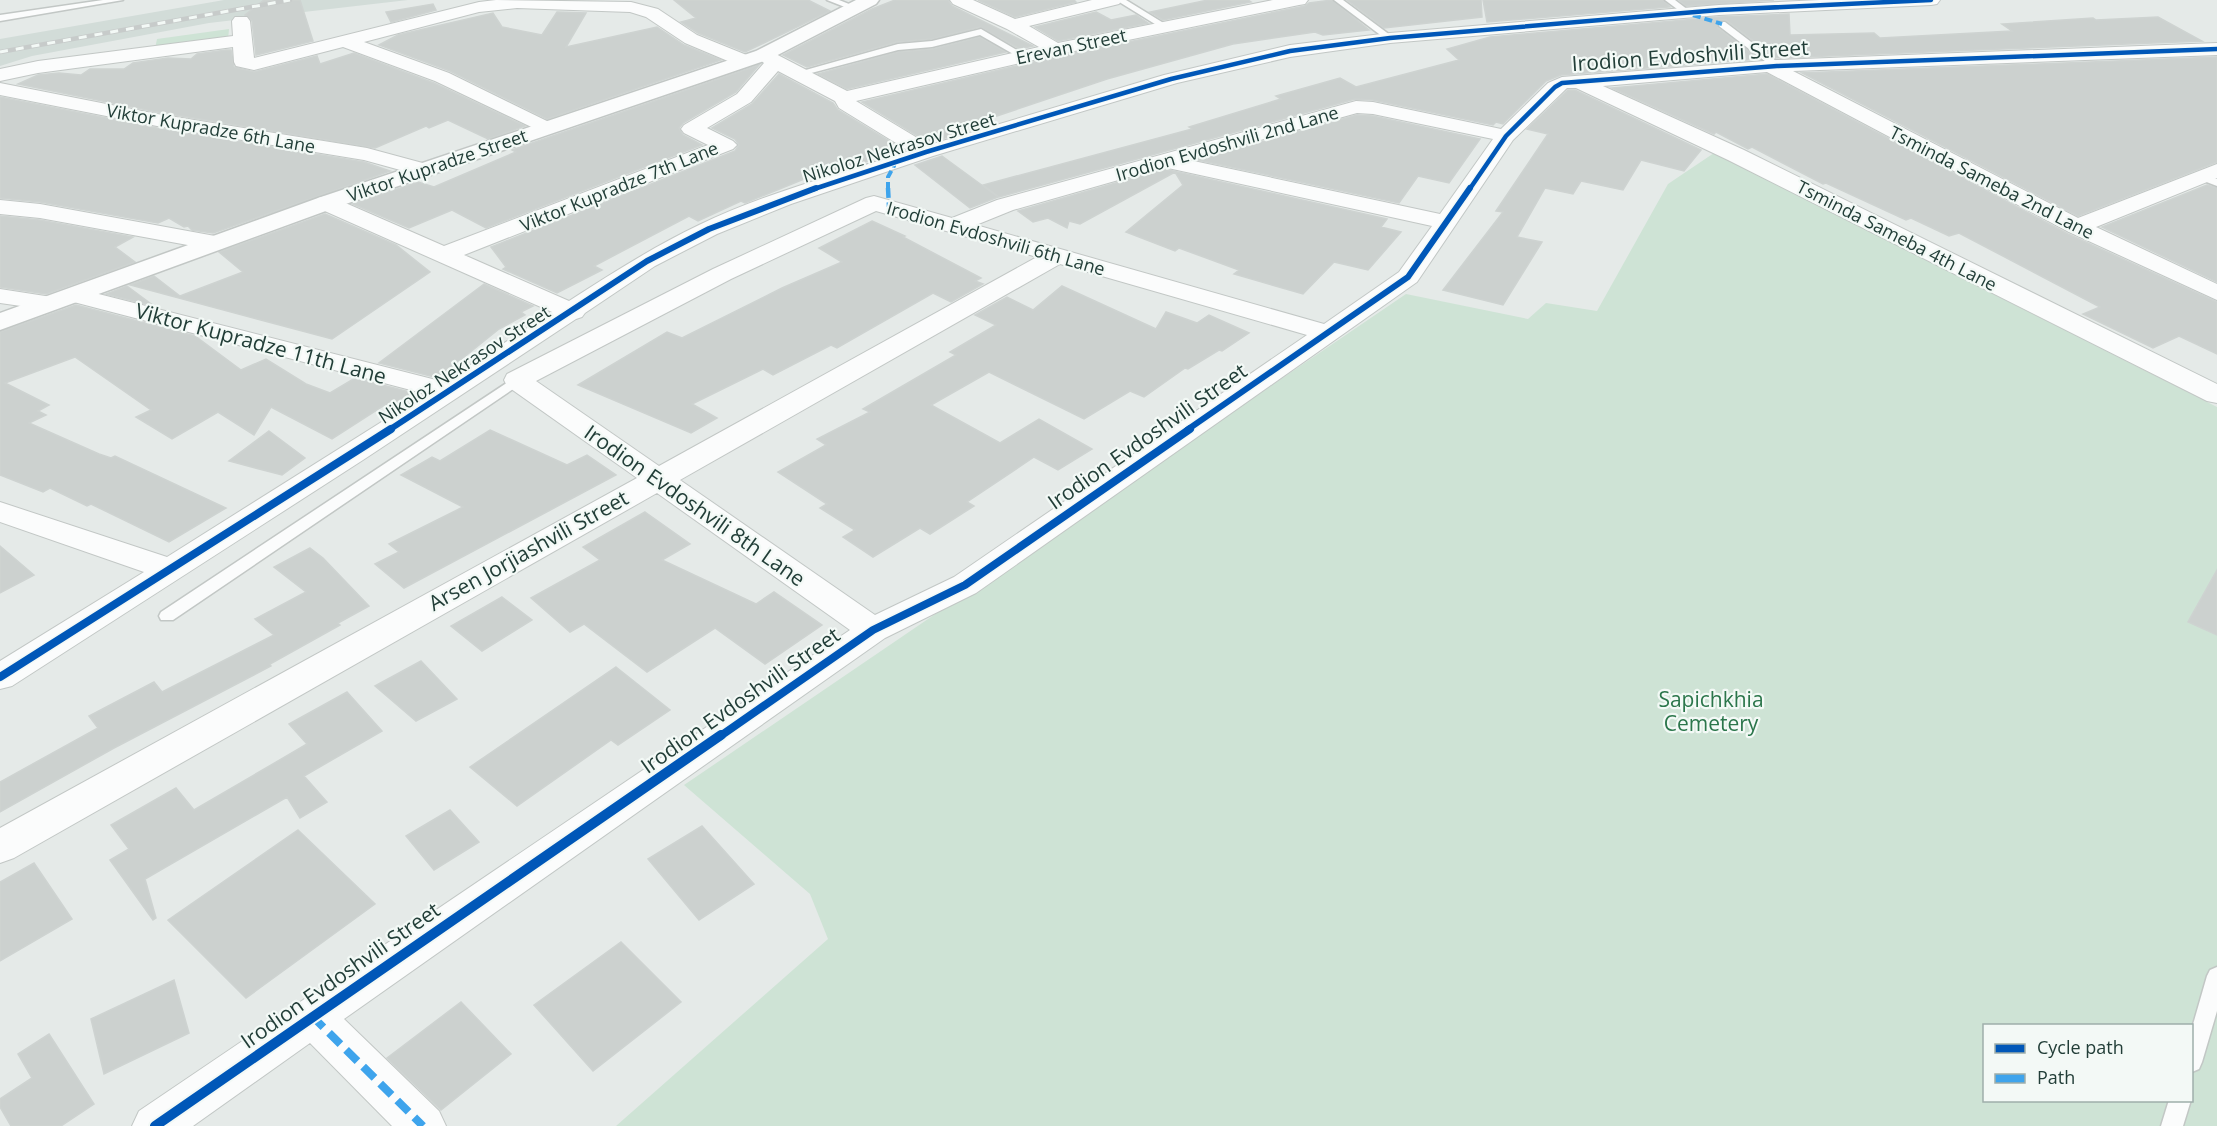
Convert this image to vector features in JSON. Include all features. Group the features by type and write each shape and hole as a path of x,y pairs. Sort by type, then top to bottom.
{"street":[{"path":"959,0 1013,25 1055,49"},
{"path":"1013,25 1113,0"},
{"name":"Erevan Street","path":"844,98 1055,49 1299,0"},
{"name":"Nikoloz Nekrasov Street","path":"0,677 353,454 573,312 647,261 709,229 783,199 926,152 1229,63 1290,51 1679,6 1931,0"},
{"path":"241,21 243,62 254,64 479,7 517,3 631,8 652,14 691,39 800,73 844,98 846,104 926,152"},
{"name":"Viktor Kupradze Street","path":"0,322 326,203 546,128 760,59 863,4"},
{"path":"0,75 38,67 243,40"},
{"path":"347,42 442,77 546,128"},
{"name":"Irodion Evdoshvili Street","path":"155,1126 873,630 965,585 1408,277 1506,136 1555,87 1575,80 1773,66 2216,50"},
{"name":"Viktor Kupradze 7th Lane","path":"446,254 726,146 691,129 744,98 760,59"},
{"name":"Tsminda Sameba 2nd Lane","path":"1773,66 2077,227 2217,293"},
{"name":"Tsminda Sameba 4th Lane","path":"1575,80 1736,154 2217,395"},
{"name":"Viktor Kupradze 6th Lane","path":"0,89 157,120 367,154 422,170"},
{"name":"Irodion Evdoshvili 2nd Lane","path":"953,226 1005,206 1356,106 1506,136"},
{"path":"1165,161 1445,222"},
{"path":"2077,227 2211,176"},
{"name":"Irodion Evdoshvili 6th Lane","path":"517,380 722,274 874,202 1328,333"},
{"path":"326,203 573,312"},
{"path":"0,207 40,211 215,243"},
{"name":"Arsen Jorjiashvili Street","path":"0,847 1057,256"},
{"name":"Viktor Kupradze 11th Lane","path":"75,295 446,392"},
{"path":"0,296 49,303"},
{"name":"Irodion Evdoshvili 8th Lane","path":"517,380 873,630"},
{"path":"0,512 169,569"},
{"path":"312,1016 423,1126"}],"lane":[{"path":"0,18 119,0"},
{"path":"831,0 863,4"},
{"path":"1120,0 1166,27"},
{"path":"1338,0 1390,38"},
{"path":"1722,24 1773,66"},
{"path":"800,73 898,47 932,44 981,32 1023,56"},
{"path":"168,616 517,380"},
{"path":"2193,1059 2217,976"},
{"path":"2172,1126 2180,1102"}],"shaded area":[{"path":"224,0 408,0 209,23 32,56 0,66 0,39"}],"green space":[{"path":"229,29 228,40 155,49 157,39"},
{"name":"Sapichkhia Cemetery","path":"1714,153 2217,407 2217,1126 616,1126 828,939 810,894 684,785 1406,294 1528,319 1546,303 1597,311 1668,184"}],"building":[{"path":"264,0 300,0 313,41 256,55 252,21 245,15"},
{"path":"674,0 808,0 830,11 745,52 698,33 681,22 696,18"},
{"path":"895,0 948,0 952,6 1033,46 1020,49 980,27 932,39 897,42 807,67 783,55 872,9"},
{"path":"978,0 1074,0 1076,2 1015,17"},
{"path":"1208,0 1248,0 1251,2 1163,20 1150,12"},
{"path":"1332,0 1369,30 1323,35 1315,32 1233,44 1107,79 955,130 961,133 929,143 862,102 1055,57"},
{"path":"1347,0 1481,0 1482,17 1384,28"},
{"path":"1483,0 1663,0 1670,7 1487,22"},
{"path":"1679,0 1774,0 1686,6"},
{"path":"433,4 436,10 391,22 386,12"},
{"path":"557,12 586,13 566,47 657,27 684,45 721,60 547,119 450,71 379,45 398,35 493,13 502,27 542,35"},
{"path":"1096,12 1111,20 1136,15 1148,23 1058,41 1035,27"},
{"path":"1789,14 1790,35 1874,33 1880,38 2012,31 2002,24 2093,18 2096,20 2158,17 2202,41 1776,58 1726,20 1719,20 1718,28 1759,59 1561,75 1546,81 1503,124 1496,122 1493,125 1373,100 1355,99 999,197 983,185 1192,129 1189,127 1281,99 1276,96 1340,78 1356,87 1459,60 1447,49 1490,37 1719,17"},
{"path":"980,37 1006,52 847,89 818,74 898,52 933,49"},
{"path":"231,50 234,67 254,72 317,56 320,64 354,53 434,83 525,126 488,139 448,120 429,128 426,126 375,148 157,112 18,84 38,75 59,73 81,75 90,69 124,69 133,63 168,58 191,59 197,54"},
{"path":"2217,57 2217,162 2078,216 1802,73"},
{"path":"759,65 736,92 683,123 679,128 683,135 702,145 486,228 452,210 409,228 353,204 418,182 434,187 516,152 512,150"},
{"path":"779,74 833,103 838,110 904,150 836,171 831,168 745,203 741,201 698,221 689,216 594,266 602,270 557,293 503,269 506,267 491,247 735,151 739,145 735,139 712,128 752,104"},
{"path":"1767,74 2068,234 2217,302 2217,354 2179,336 2153,348 2083,314 2100,307 1959,233 1949,236 1911,218 1906,220 1826,183 1823,184 1752,147 1748,149 1716,132 1714,134 1612,88"},
{"path":"1568,90 1575,90 1701,150 1684,171 1641,160 1623,190 1581,181 1573,194 1545,188 1517,237 1542,242 1503,305 1443,290 1503,212 1496,211 1548,134 1527,129"},
{"path":"0,97 157,128 364,162 390,171 213,233 192,230 169,218 158,223 40,202 0,198"},
{"path":"1357,115 1373,116 1480,139 1449,183 1418,176 1399,203 1198,160"},
{"path":"942,156 998,197 970,208 915,165"},
{"path":"1164,169 1387,219 1381,227 1401,232 1368,270 1334,262 1303,294 1234,274 1239,270 1179,248 1175,251 1126,232 1183,185 1175,172 1080,224 1069,221 1067,228 1048,218 1033,222 1018,211"},
{"path":"2207,185 2217,188 2217,282 2102,227"},
{"path":"325,214 396,245 430,272 332,339 130,285 154,276 180,296 243,272 219,252"},
{"path":"0,216 40,220 133,237 115,247 135,262 46,294 0,287"},
{"path":"872,221 905,236 903,237 981,278 975,281 983,284 951,302 933,293 837,348 831,345 773,375 763,369 692,404 717,418 691,433 578,385 667,332 682,338 782,288 842,262 819,248"},
{"path":"484,284 533,306 521,312 525,315 499,329 438,378 379,363"},
{"path":"127,286 154,306 106,294"},
{"path":"1062,286 1156,329 1166,312 1197,323 1209,315 1249,333 1222,351 1219,350 1188,369 1185,368 1144,397 1130,391 1084,419 989,372 931,405 1000,443 1039,419 1092,449 1058,470 1034,457 967,502 974,506 930,534 920,528 873,557 843,537 855,530 820,508 827,504 778,472 826,445 817,439 870,412 863,409 956,355 950,352 996,325 975,315 1007,297 1033,310"},
{"path":"76,305 195,336 241,370 266,359 306,384 330,393 355,378 418,394 396,408 386,404 332,439 271,407 254,435 218,412 172,439 136,417 151,410 75,357 5,383 49,405 38,411 46,415 29,423 99,454 111,458 115,456 226,508 169,542 91,504 87,506 50,488 43,492 0,475 0,332"},
{"path":"490,430 567,465 587,455 616,475 404,588 375,564 399,552 389,544 463,507 401,475 432,457 440,461"},
{"path":"269,431 305,458 282,475 229,461"},
{"path":"645,512 690,544 662,560 756,604 774,592 822,625 765,664 715,628 647,672 584,624 570,632 531,598 600,560 583,547"},
{"path":"0,546 34,575 0,593"},
{"path":"310,548 323,558 369,606 270,664 271,666 114,748 0,812 0,782 98,728 89,716 154,682 162,692 274,635 255,619 306,592 274,567"},
{"path":"2217,570 2217,635 2188,622"},
{"path":"502,597 532,620 482,651 451,626"},
{"path":"421,661 457,699 416,721 375,686"},
{"path":"616,667 670,710 618,745 611,740 517,806 470,767"},
{"path":"347,692 382,731 304,776 327,802 300,818 287,797 145,879 156,918 153,920 110,860 129,849 111,825 176,788 194,810 307,744 289,724"},
{"path":"450,810 479,842 434,870 406,836"},
{"path":"702,826 754,884 699,920 648,859"},
{"path":"298,830 375,904 246,998 168,920"},
{"path":"34,863 72,919 0,961 0,882"},
{"path":"621,942 681,1002 593,1071 534,1005"},
{"path":"174,980 189,1033 104,1074 91,1019"},
{"path":"461,1002 511,1054 441,1110 387,1058"},
{"path":"49,1034 94,1104 61,1126 11,1126 0,1107 0,1099 32,1078 18,1054"}],"railway":[{"path":"0,52 290,0"}],"marked path":[{"path":"1693,15 1722,24"},
{"path":"889,207 888,177 894,166 890,164"},
{"path":"312,1016 423,1126"}],"cycle path":[{"path":"0,677 353,454 647,261 709,229 783,199 926,152 1171,79 1290,51 1390,38 1719,10 1931,0"},
{"path":"155,1126 873,630 965,585 1408,277 1506,136 1555,87 1562,83 1777,66 2217,49"}]}
